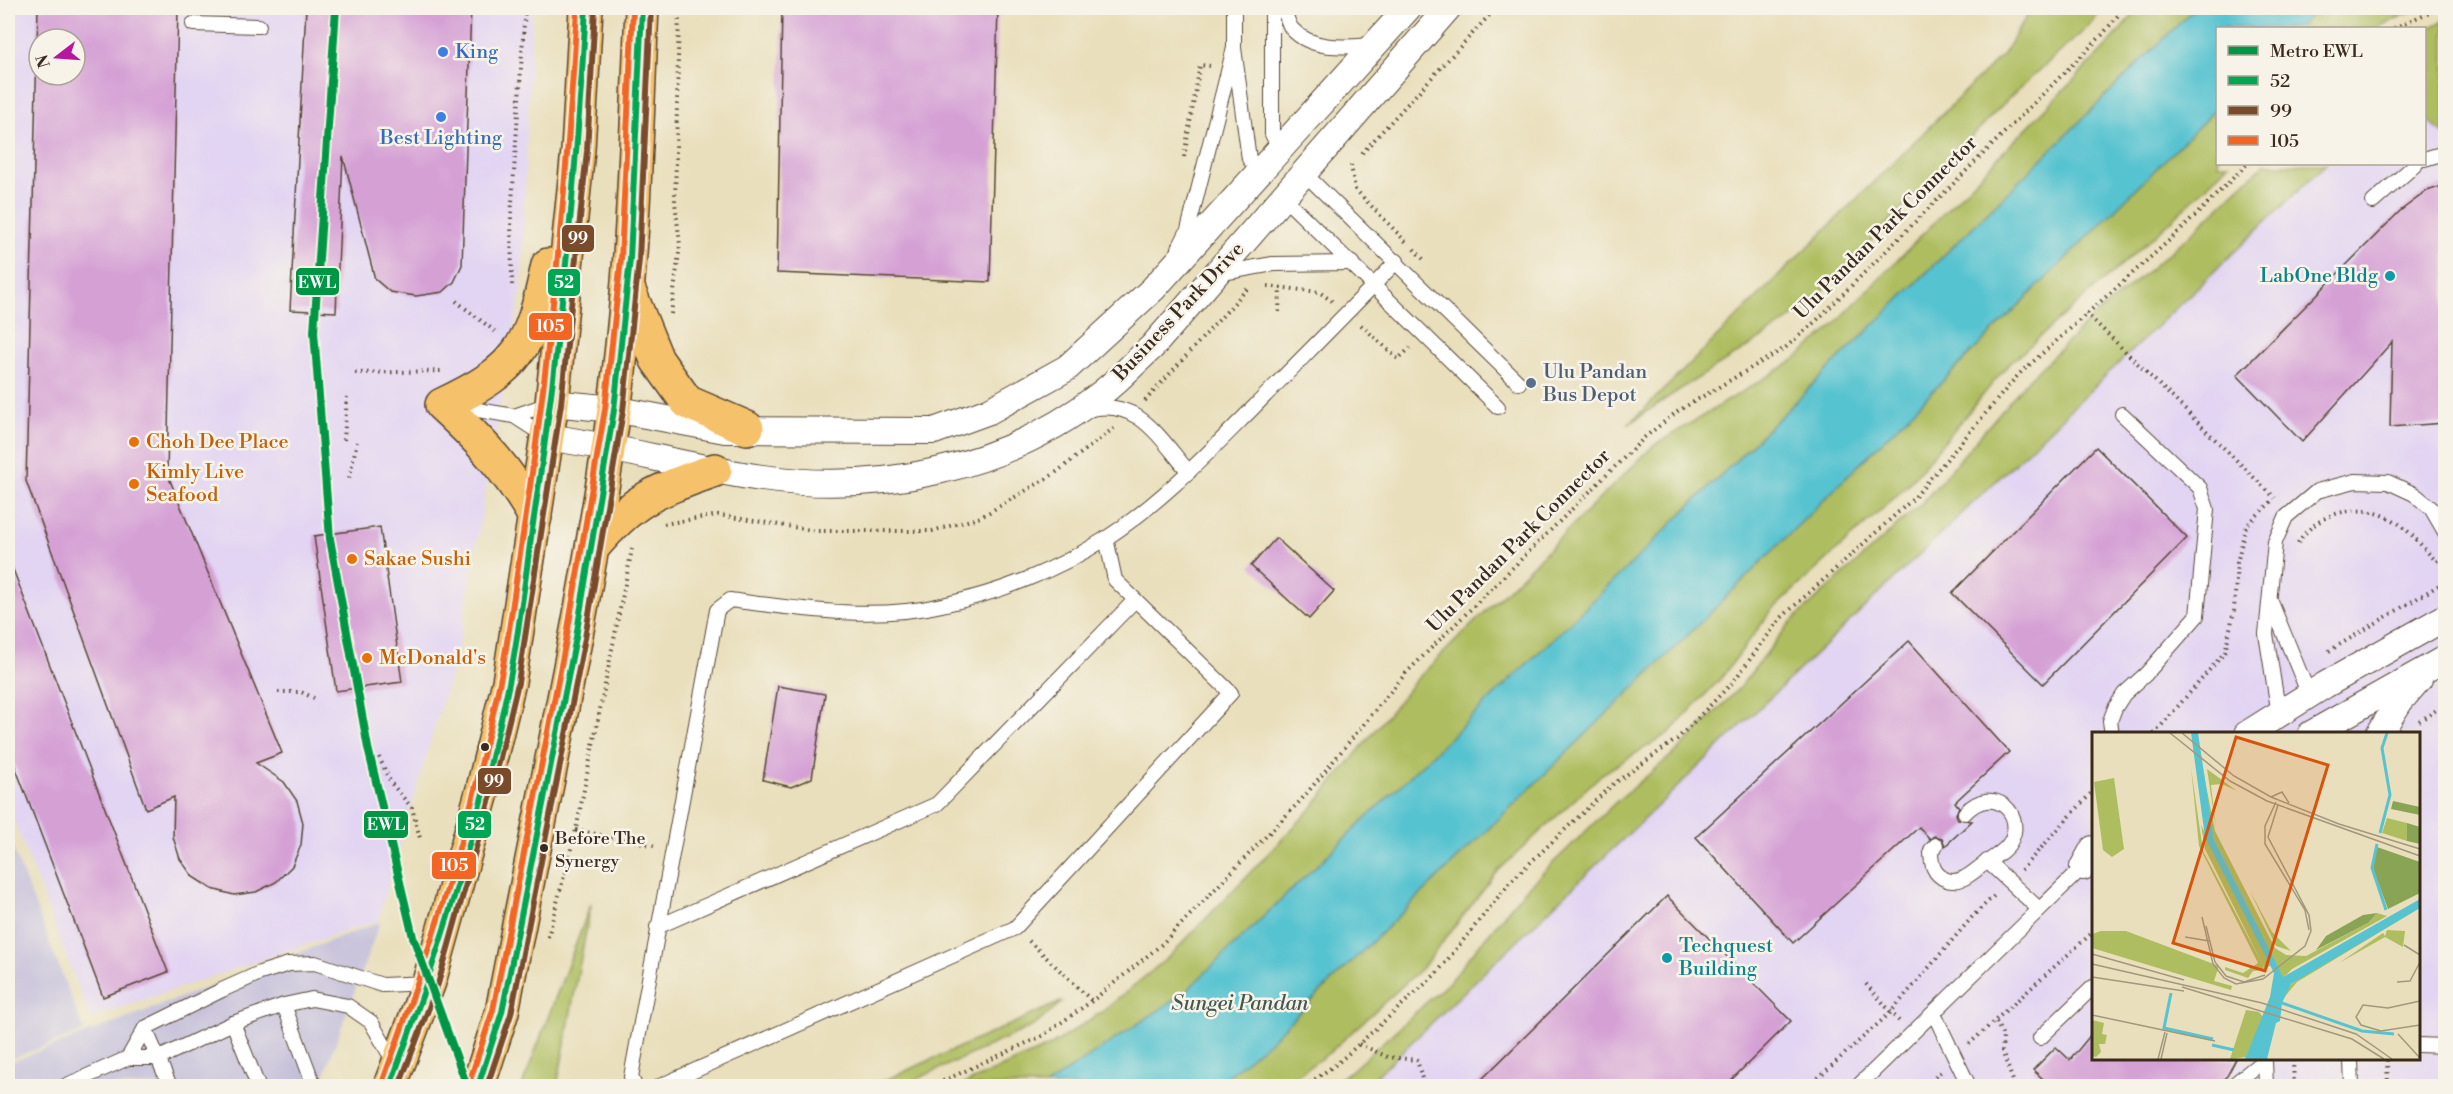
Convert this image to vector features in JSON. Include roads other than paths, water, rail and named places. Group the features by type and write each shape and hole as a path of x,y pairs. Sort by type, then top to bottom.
{"main road":[{"path":"394,1077 429,982 483,789 509,682 552,403 578,150 586,8"},
{"path":"478,1086 502,1012 593,547 614,409 627,286 642,8"},
{"path":"535,517 513,479 488,448 442,405 498,373 515,359 531,333 578,150"},
{"path":"627,286 657,360 687,402 747,428"},
{"path":"593,547 633,505 662,489 715,470"}],"street":[{"name":"Business Park Drive","path":"552,403 614,409 726,430 747,428 934,431 989,411 1067,368 1110,331 1164,277 1408,8"},
{"name":"Business Park Drive","path":"547,437 608,446 715,470 764,478 873,482 967,464 1020,445 1099,396 1152,347 1448,8"},
{"path":"2254,732 2282,724 2309,695 2445,616"},
{"path":"2309,695 2318,732 2438,663"},
{"path":"2380,732 2400,700 2438,663"}],"lane":[{"path":"1234,8 1234,48 1249,159 1261,171"},
{"path":"1272,8 1272,134 1280,150"},
{"path":"1283,8 1292,29 1316,44 1346,47 1375,45"},
{"path":"193,24 259,26"},
{"path":"1164,277 1188,230 1234,48"},
{"path":"2426,158 2441,154 2445,158"},
{"path":"2373,202 2415,165"},
{"path":"1304,173 1397,261 1519,383"},
{"path":"1283,197 1498,407"},
{"path":"635,1086 631,1077 717,610 730,600 800,609 877,612 941,606 1004,588 1059,564 1106,538 1189,472 1397,261"},
{"path":"1216,274 1273,264 1352,263"},
{"name":"Business Park Drive","path":"514,416 552,403"},
{"name":"Business Park Drive","path":"442,405 514,416 547,437"},
{"path":"1072,414 1101,406 1134,413 1149,425 1189,472"},
{"path":"2112,732 2110,722 2124,694 2146,674 2197,616 2207,509 2200,488 2122,414"},
{"path":"2282,724 2266,634 2275,542 2286,517 2317,491 2355,481 2388,482 2414,494 2431,508 2442,520 2445,534"},
{"path":"660,1086 1015,928 1231,693 1115,580 1106,538"},
{"path":"657,927 937,804 1135,600"},
{"path":"2270,600 2309,695"},
{"path":"1936,845 1931,850 1931,862 1936,873 1949,881 1965,879 2009,844 2015,828 2013,817 2003,804 1986,799 1976,802 1965,813"},
{"path":"1858,1086 2090,860"},
{"path":"1987,861 2008,883 2039,909"},
{"path":"128,1058 145,1029 222,990 260,973 289,964 315,963 382,985 429,982"},
{"path":"2040,1038 2092,988"},
{"path":"65,1086 128,1058 159,1058 233,1023 284,1005 312,999 348,1006 370,1022 394,1077"},
{"path":"284,1005 314,1086"},
{"path":"1934,1014 1969,1086"},
{"path":"233,1023 258,1086"},
{"path":"145,1029 170,1086"},
{"path":"2420,1045 2443,1046"},
{"path":"2232,1086 2262,1061"},
{"path":"2264,1061 2266,1086"},
{"path":"2351,1061 2352,1086"}],"water":[{"name":"Sungei Pandan","path":"2195,8 2319,8 2299,27 2216,27 2216,109 1692,631 1272,1039 1216,1086 1045,1086 1183,994 1633,562"}],"metro line":[{"name":"EWL","path":"336,8 314,332 330,539 368,748 413,937 467,1086"}],"place":[{"name":"King","path":"443,52"},
{"name":"Best Lighting","path":"441,117"},
{"name":"LabOne Bldg","path":"2390,276"},
{"name":"Ulu Pandan Bus Depot","path":"1531,383"},
{"name":"Choh Dee Place","path":"134,442"},
{"name":"Kimly Live Seafood","path":"134,484"},
{"name":"Sakae Sushi","path":"352,559"},
{"name":"McDonald's","path":"367,658"},
{"name":"Before The Synergy","path":"544,848"},
{"name":"Techquest Building","path":"1667,958"}]}
